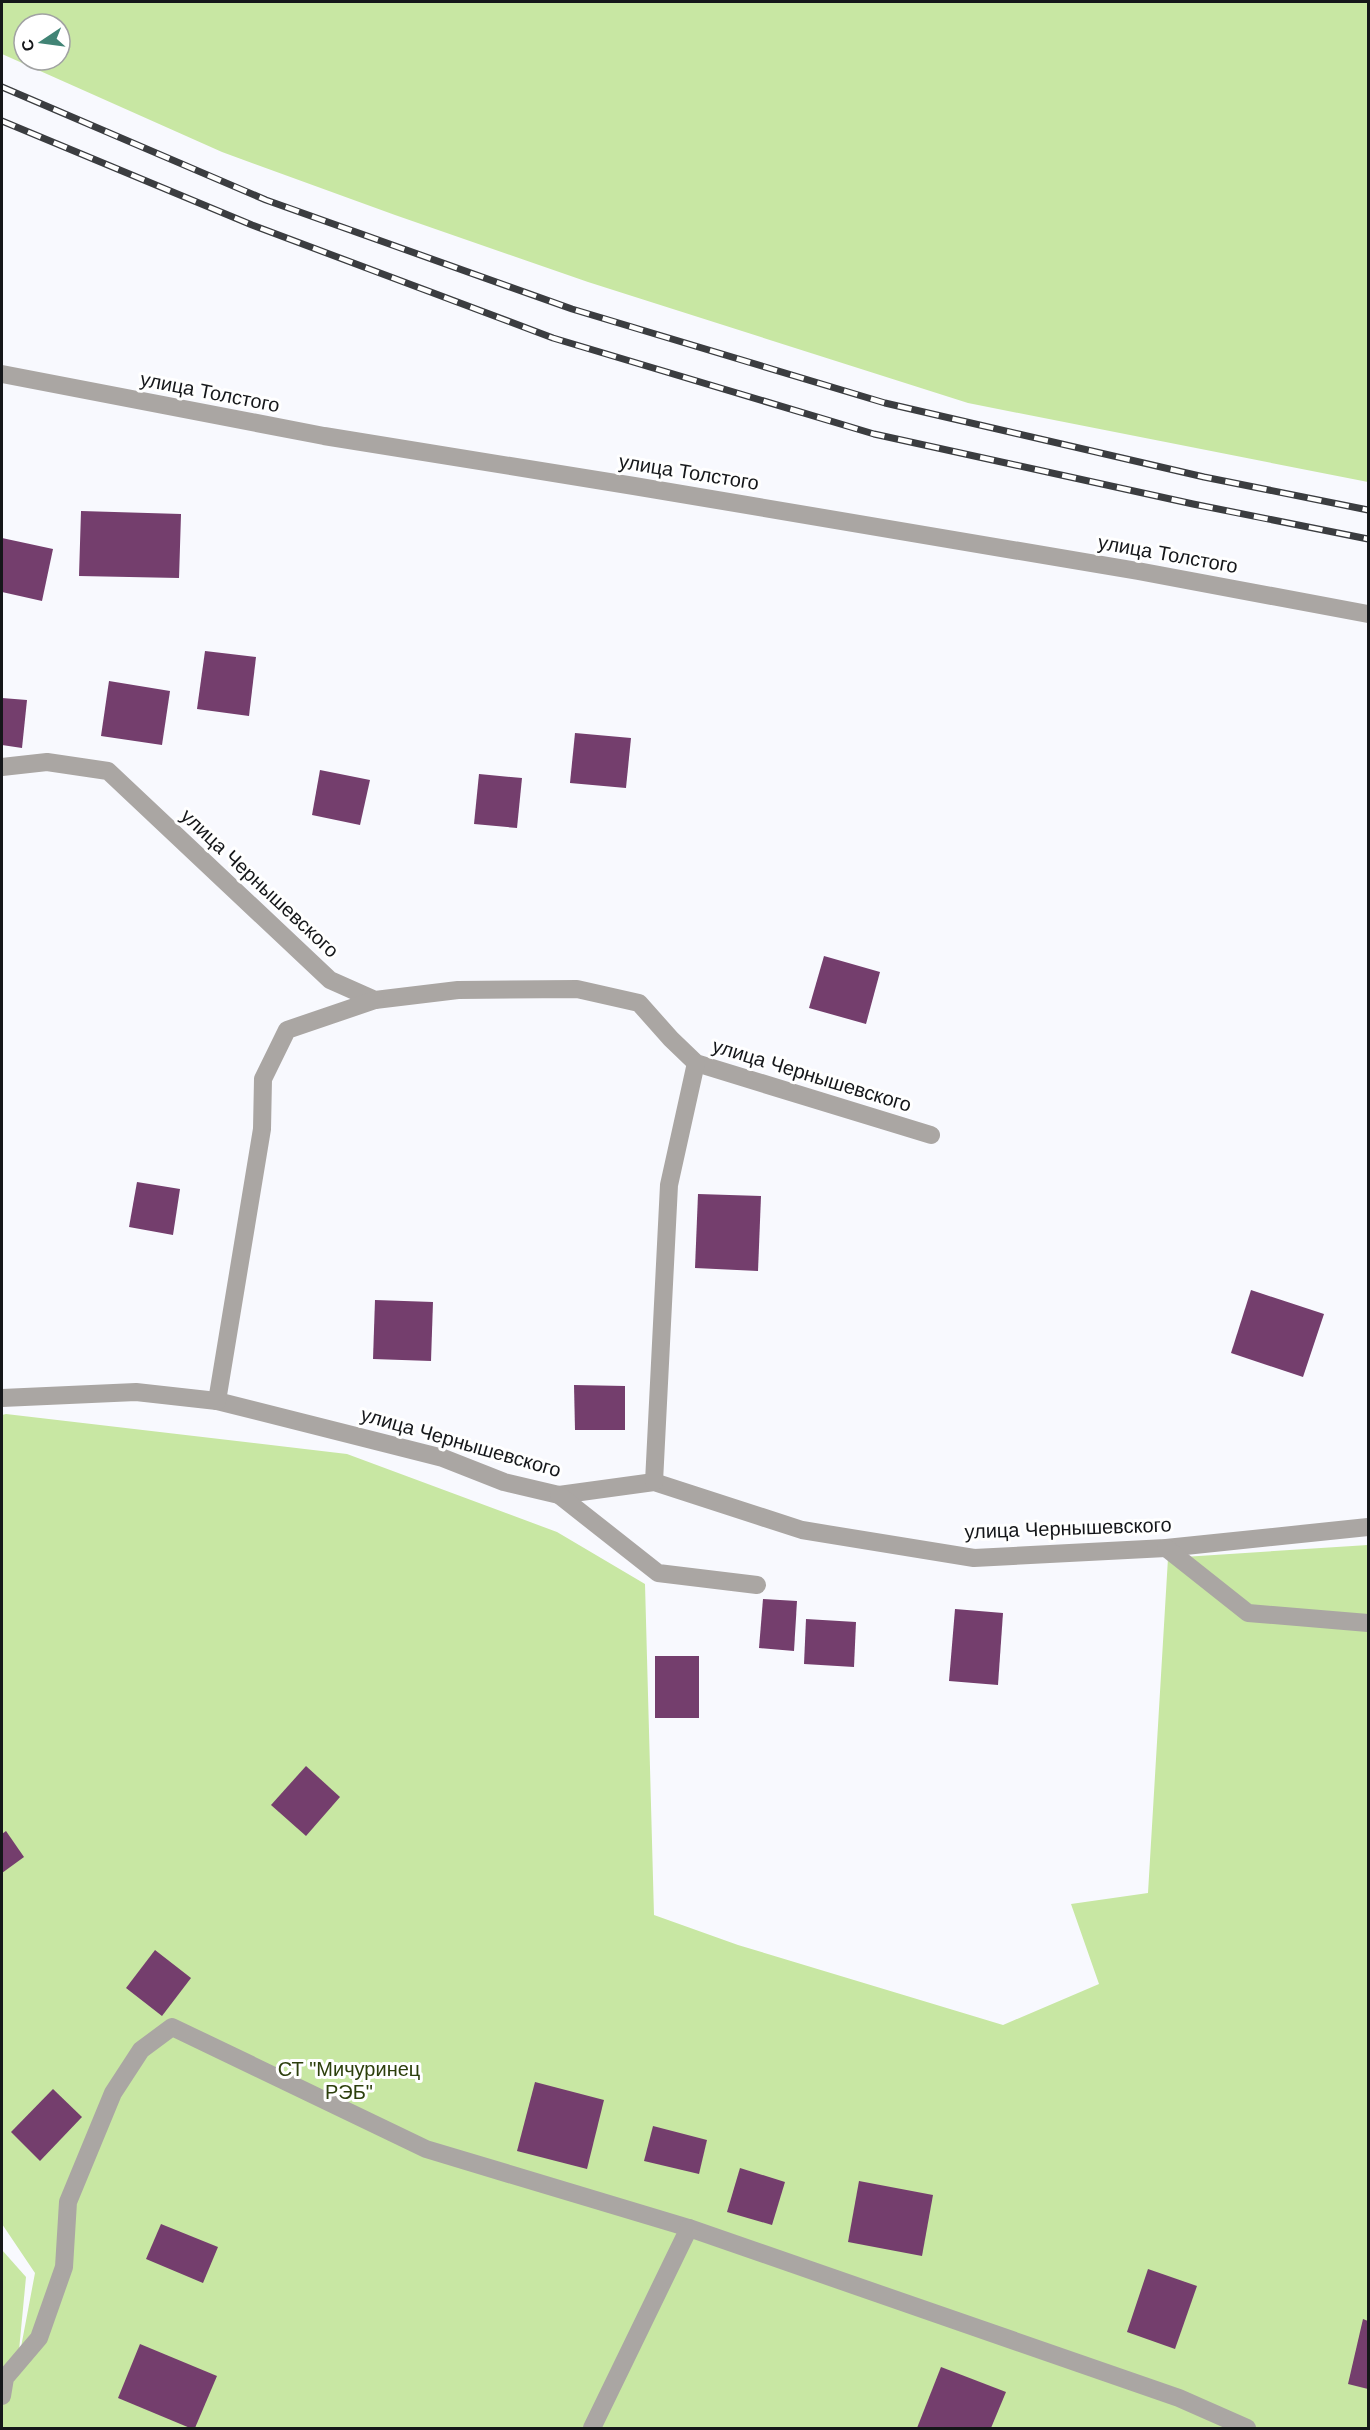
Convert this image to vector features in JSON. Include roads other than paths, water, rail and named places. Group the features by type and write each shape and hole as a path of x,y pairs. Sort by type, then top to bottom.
{"street":[{"name":"улица Толстого","path":"2,374 324,436 1126,569 1368,614"},
{"name":"улица Чернышевского","path":"2,767 47,762 108,771 330,980 375,999 458,990 577,990 639,1003 671,1039 696,1062 932,1135"},
{"path":"217,1401 262,1129 263,1079 287,1030 375,999"},
{"path":"654,1482 669,1185 696,1062"},
{"name":"улица Чернышевского","path":"2,1398 136,1392 217,1401 443,1458 504,1482 559,1495 654,1482 802,1530 974,1558 1166,1548 1368,1527"},
{"path":"559,1495 658,1573 757,1585"},
{"path":"1166,1548 1248,1613 1368,1623"},
{"path":"2,2396 3,2378 39,2338 64,2267 68,2202 113,2093 141,2050 172,2027 426,2149 689,2228 1179,2398 1248,2428"},
{"path":"592,2428 689,2228"}],"railway":[{"path":"2,87 266,200 572,309 885,403 1204,477 1368,510"},
{"path":"2,121 252,225 553,338 874,434 1193,504 1368,539"}],"park label":[{"name":"СТ \"Мичуринец РЭБ\"","path":"349,2080"}]}
